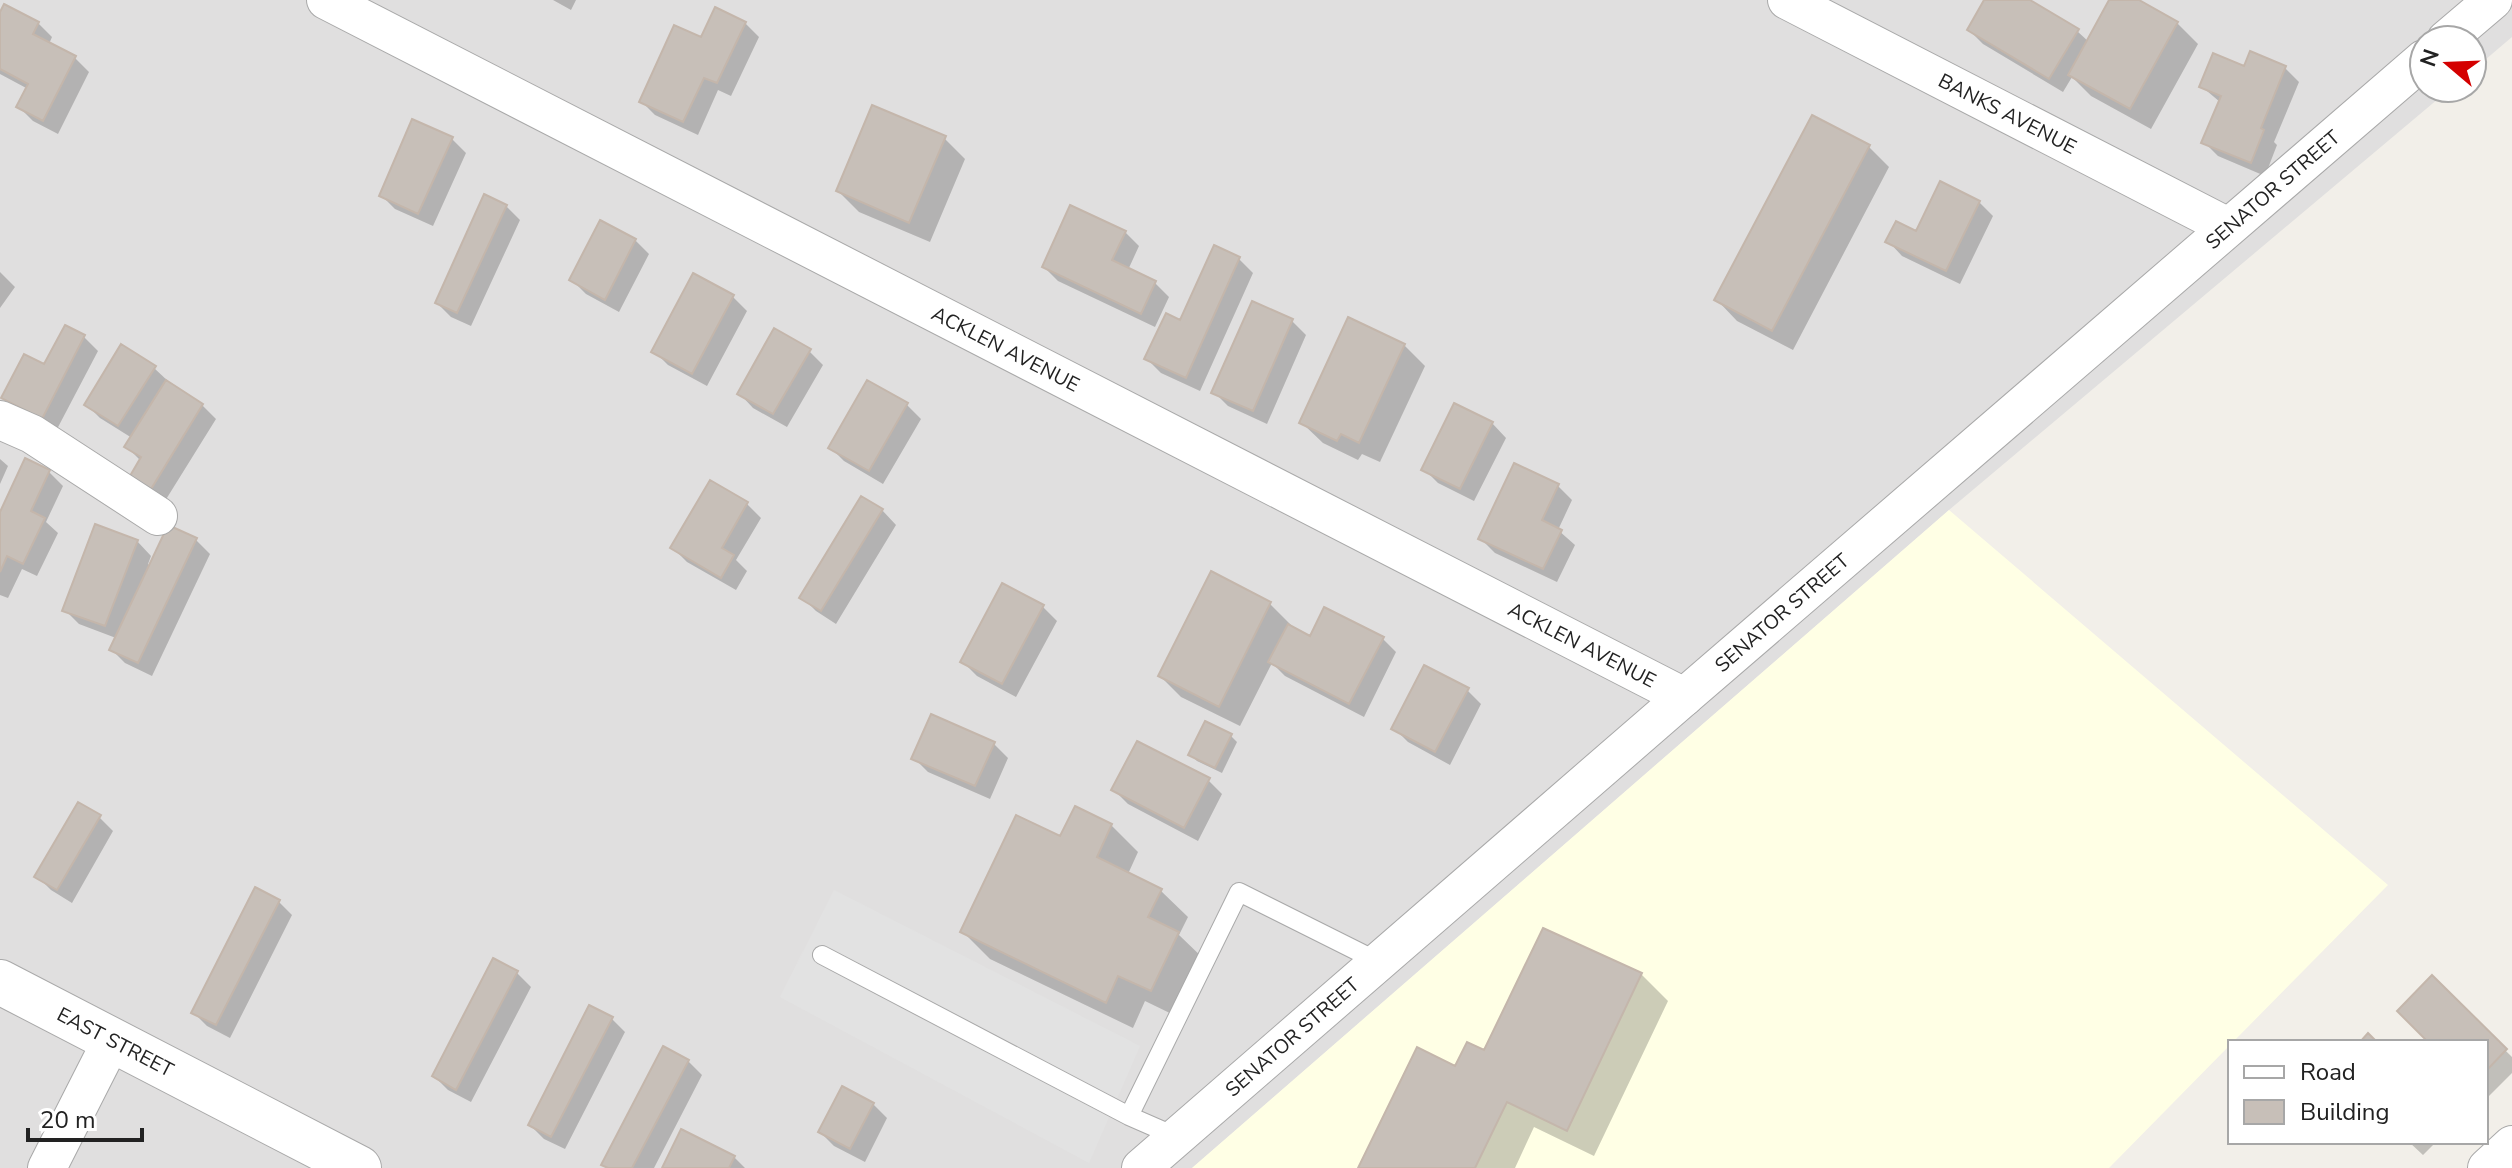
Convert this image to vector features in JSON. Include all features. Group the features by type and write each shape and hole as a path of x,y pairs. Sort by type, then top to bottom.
{"street":[{"name":"ACKLEN AVENUE","path":"326,0 1684,697"},
{"name":"BANKS AVENUE","path":"1787,0 2228,227"},
{"path":"2465,24 2493,0"},
{"name":"SENATOR STREET","path":"1141,1168 2408,73"},
{"path":"0,420 32,434 158,516"},
{"name":"EAST STREET","path":"0,982 359,1168"},
{"path":"47,1168 112,1040"},
{"path":"2487,1168 2512,1145"}],"lane":[{"path":"1129,1116 1239,892 1379,962"},
{"path":"822,955 1129,1116 1177,1137"}],"shaded area":[{"path":"0,0 2512,0 2512,37 2488,57 2488,24 2408,24 2408,104 2432,104 1949,510 1192,1168 0,1168"},
{"path":"1949,510 2388,885 2235,1040 2228,1040 2228,1047 2109,1168 1192,1168"},
{"path":"834,890 1140,1046 1089,1163 780,997"}],"building":[{"path":"1984,0 2030,0 2079,29 2049,79 1967,30"},
{"path":"2109,0 2139,0 2178,22 2130,109 2068,75"},
{"path":"4,4 39,22 33,34 76,56 43,121 16,107 28,84 0,69 0,12"},
{"path":"715,7 746,22 717,83 704,78 683,122 639,102 674,25 701,37"},
{"path":"2250,51 2286,66 2261,128 2264,130 2251,163 2201,143 2221,96 2199,87 2213,53 2244,66"},
{"path":"872,105 946,136 909,223 836,191"},
{"path":"1812,115 1870,145 1772,331 1714,300"},
{"path":"412,119 453,137 418,214 379,196"},
{"path":"1940,181 1980,201 1946,271 1885,242 1896,221 1916,231"},
{"path":"484,194 507,205 457,313 435,303"},
{"path":"1070,205 1126,231 1112,260 1156,281 1141,314 1042,267"},
{"path":"600,220 636,239 605,300 569,280"},
{"path":"1214,245 1240,257 1186,378 1144,359 1166,313 1180,320"},
{"path":"693,273 734,295 692,374 651,352"},
{"path":"1252,301 1293,319 1253,411 1211,393"},
{"path":"1348,317 1405,344 1359,443 1341,434 1337,441 1299,423"},
{"path":"65,325 85,335 42,419 1,398 24,354 44,364"},
{"path":"774,328 811,349 773,414 737,394"},
{"path":"121,344 156,366 118,426 84,405"},
{"path":"166,380 203,404 151,489 130,476 141,457 124,447"},
{"path":"867,380 908,403 869,471 828,448"},
{"path":"1454,403 1493,422 1460,489 1421,470"},
{"path":"25,458 50,470 31,511 45,518 23,564 7,556 0,572 0,512"},
{"path":"1514,463 1559,484 1542,520 1562,530 1543,569 1478,539"},
{"path":"710,480 748,502 722,548 734,555 721,578 670,548"},
{"path":"861,496 883,509 821,611 799,598"},
{"path":"95,524 138,540 105,626 62,611"},
{"path":"168,525 197,538 138,663 109,650"},
{"path":"1211,571 1271,602 1219,707 1158,676"},
{"path":"1002,583 1044,605 1002,684 960,662"},
{"path":"1324,607 1384,637 1349,704 1268,662 1288,624 1310,636"},
{"path":"1424,665 1469,688 1435,752 1391,729"},
{"path":"931,714 995,742 975,786 911,759"},
{"path":"1205,721 1232,734 1215,768 1188,755"},
{"path":"1137,741 1210,778 1184,828 1111,790"},
{"path":"78,802 101,815 57,890 34,877"},
{"path":"1075,806 1112,824 1097,857 1162,889 1148,917 1179,932 1151,991 1118,976 1106,1003 960,932 1016,815 1060,836"},
{"path":"255,887 280,900 216,1025 191,1013"},
{"path":"1543,928 1642,973 1567,1131 1507,1102 1475,1168 1358,1168 1417,1047 1455,1066 1467,1042 1484,1050"},
{"path":"493,958 518,971 456,1090 432,1076"},
{"path":"2432,975 2507,1049 2488,1069 2488,1040 2426,1040 2397,1011"},
{"path":"589,1005 613,1017 551,1137 528,1125"},
{"path":"2368,1033 2375,1040 2362,1040"},
{"path":"663,1046 689,1060 632,1168 601,1165"},
{"path":"842,1086 874,1103 850,1149 818,1132"},
{"path":"681,1129 735,1156 729,1168 662,1168"}]}
